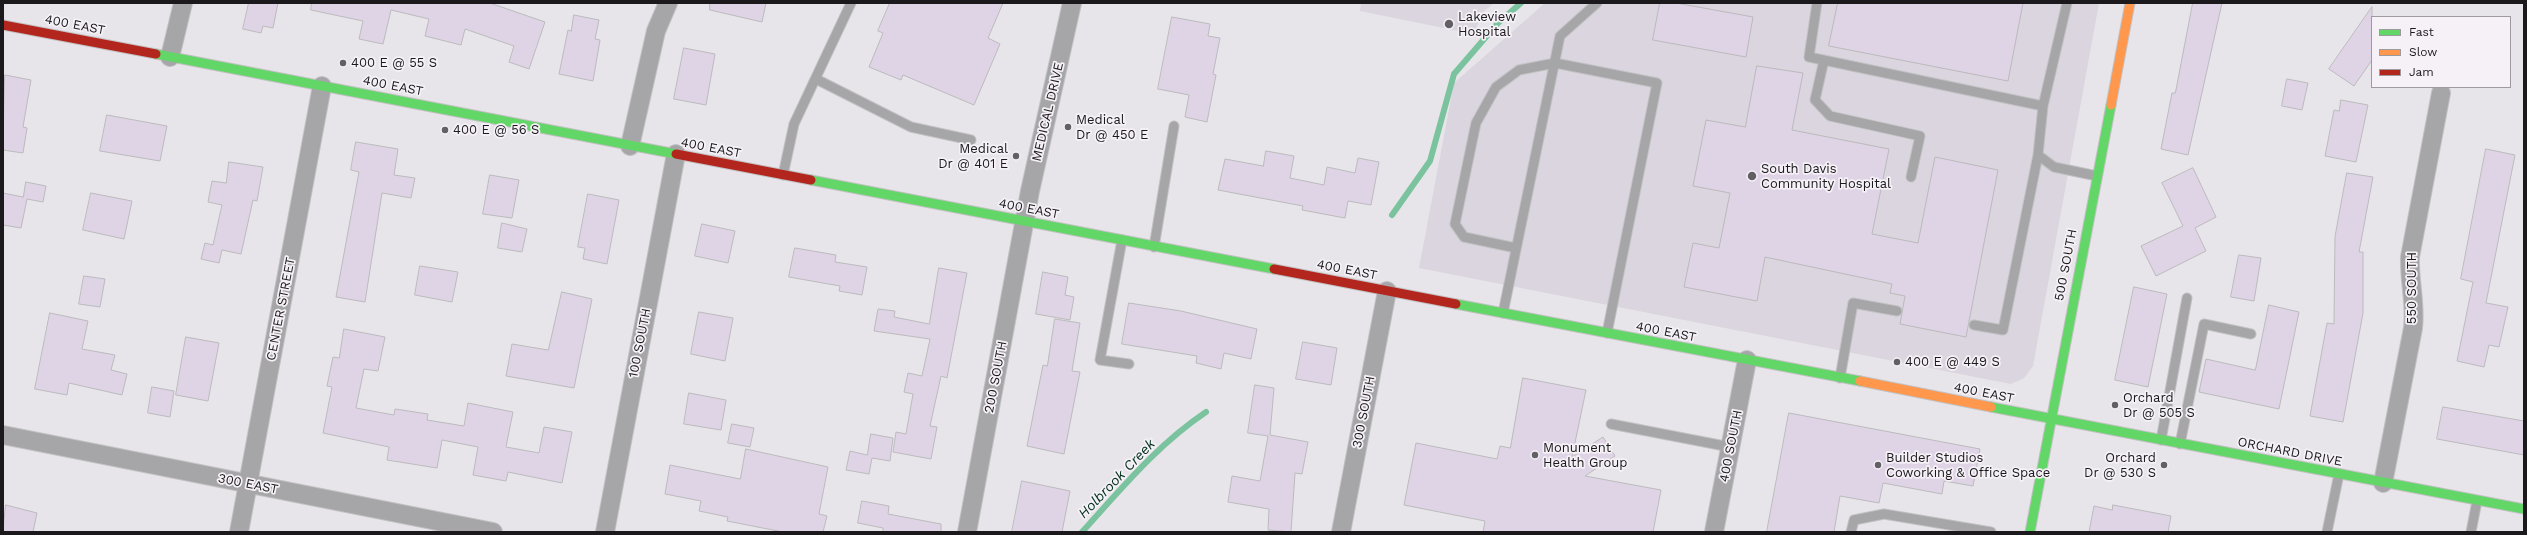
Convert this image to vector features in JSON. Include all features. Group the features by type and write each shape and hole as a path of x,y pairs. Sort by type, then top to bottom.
{"main road":[{"name":"500 SOUTH","path":"2030,532 2130,3"},
{"name":"400 EAST","path":"3,24 2051,419"},
{"name":"ORCHARD DRIVE","path":"2051,419 2524,510"}],"street":[{"path":"170,56 183,3"},
{"path":"630,146 656,31 668,3"},
{"name":"MEDICAL DRIVE","path":"1025,222 1072,3"},
{"name":"CENTER STREET","path":"239,532 322,86"},
{"name":"550 SOUTH","path":"2383,483 2413,328 2414,308 2410,257 2441,93"},
{"name":"100 SOUTH","path":"605,532 676,154"},
{"name":"200 SOUTH","path":"967,532 1025,222"},
{"name":"300 SOUTH","path":"1341,532 1388,291"},
{"name":"400 SOUTH","path":"1714,532 1747,360"},
{"name":"300 EAST","path":"3,435 494,532"}],"lane":[{"path":"782,175 794,124 851,3"},
{"path":"1503,313 1560,36 1597,3"},
{"path":"1817,3 1809,56 2043,106"},
{"path":"1974,325 2003,330 2038,155 2043,106 2067,3"},
{"path":"1824,60 1815,100 1830,116 1920,136 1911,177"},
{"path":"1516,248 1464,237 1455,224 1476,123 1496,87 1519,70 1555,63 1657,83 1607,333"},
{"path":"816,80 911,128 971,140"},
{"path":"1154,246 1174,126"},
{"path":"2038,155 2054,167 2097,176"},
{"path":"1122,240 1100,360 1129,364"},
{"path":"2161,440 2187,298"},
{"path":"1840,378 1854,303 1897,311"},
{"path":"2180,444 2204,324 2251,334"},
{"path":"1611,424 1730,447"},
{"path":"2327,532 2339,474"},
{"path":"2471,532 2477,501"},
{"path":"1851,532 1854,520 1884,514 1991,532"}],"shaded area":[{"name":"Lakeview Hospital","path":"1361,3 1494,3 1482,13 1474,34 1360,11"},
{"name":"South Davis Community Hospital","path":"1545,3 2099,3 2033,366 2024,378 2011,384 1419,268 1454,83"}],"building":[{"path":"249,3 278,3 273,28 263,26 261,33 243,29"},
{"path":"312,3 490,3 545,22 529,69 509,62 514,46 465,29 461,45 425,36 429,19 391,10 383,44 359,39 363,21 311,10"},
{"path":"710,3 766,3 762,22 710,10"},
{"path":"890,3 1003,3 988,38 1000,44 974,105 903,75 901,80 869,67 883,33 878,31"},
{"path":"1660,3 1676,3 1753,17 1746,57 1653,40"},
{"path":"1838,3 2023,3 2008,81 1829,46"},
{"path":"2193,3 2222,3 2188,155 2161,149 2172,93 2175,93"},
{"path":"2372,7 2371,61 2354,86 2329,69"},
{"path":"574,15 599,20 595,39 600,40 593,81 559,74 568,30 571,31"},
{"path":"1172,17 1210,24 1208,36 1220,38 1213,74 1216,75 1207,122 1185,117 1189,95 1158,89"},
{"path":"684,48 715,54 706,105 674,99"},
{"path":"1757,66 1803,73 1792,130 1889,149 1872,234 1918,243 1935,157 1998,170 1966,337 1900,324 1905,296 1890,293 1892,284 1765,257 1757,301 1684,287 1693,243 1719,248 1730,193 1693,186 1706,120 1745,127"},
{"path":"5,75 31,80 23,127 27,128 23,153 3,150"},
{"path":"2287,79 2308,83 2302,110 2282,106"},
{"path":"2341,100 2368,105 2356,162 2325,156 2334,110 2339,111"},
{"path":"107,115 167,126 160,161 100,151"},
{"path":"356,142 398,149 394,175 415,178 411,198 382,193 365,302 336,297 359,172 351,170"},
{"path":"2486,149 2515,155 2486,303 2508,307 2499,347 2489,345 2484,367 2457,361 2473,282 2461,279"},
{"path":"1266,151 1294,156 1290,178 1324,185 1327,167 1355,173 1358,158 1379,162 1371,205 1348,201 1345,218 1302,210 1303,206 1218,190 1225,159 1263,166"},
{"path":"229,162 263,167 257,201 253,200 241,254 222,250 219,263 201,259 205,243 213,245 222,205 208,202 212,181 226,183"},
{"path":"2193,168 2216,217 2195,228 2206,251 2156,276 2141,246 2183,226 2162,183"},
{"path":"2347,173 2373,177 2359,252 2363,252 2363,313 2343,422 2310,416 2327,323 2334,324 2335,237"},
{"path":"490,175 519,180 512,218 483,214"},
{"path":"26,182 46,186 43,202 27,199 21,228 3,225 3,193 23,197"},
{"path":"91,193 132,201 124,239 83,230"},
{"path":"588,194 619,200 607,264 583,259 585,248 578,247"},
{"path":"502,223 527,229 522,252 498,248"},
{"path":"702,224 735,231 728,263 695,256"},
{"path":"795,248 836,255 835,262 867,267 862,295 839,291 840,286 789,277"},
{"path":"2239,255 2261,258 2254,301 2231,297"},
{"path":"420,266 458,272 452,302 415,295"},
{"path":"939,268 967,273 947,378 941,376 930,426 937,427 931,459 893,452 896,432 906,434 913,394 904,392 908,373 922,376 930,339 874,331 878,309 895,311 894,317 929,324"},
{"path":"1043,272 1068,277 1065,295 1074,297 1070,320 1036,314"},
{"path":"84,276 105,279 100,307 79,304"},
{"path":"2134,287 2167,294 2148,387 2115,380"},
{"path":"562,292 592,299 574,388 506,376 512,344 548,350"},
{"path":"1129,303 1181,311 1257,329 1251,359 1224,353 1221,369 1196,363 1197,356 1122,344"},
{"path":"2269,305 2299,312 2279,409 2199,392 2206,359 2255,370"},
{"path":"699,312 733,318 725,361 691,354"},
{"path":"50,313 88,321 82,349 115,355 111,370 127,374 122,395 69,383 67,395 35,389"},
{"path":"1055,319 1080,323 1072,371 1080,372 1064,454 1027,446 1043,365 1047,366"},
{"path":"344,329 385,337 378,371 364,369 356,408 394,415 395,409 428,414 427,420 464,426 468,403 513,412 506,447 539,453 544,427 572,432 562,483 508,472 506,481 473,475 478,447 442,440 437,468 387,460 389,447 323,433 332,387 327,386 333,357 339,358"},
{"path":"186,337 219,343 208,401 176,395"},
{"path":"1303,342 1337,348 1331,385 1296,379"},
{"name":"Monument Health Group","path":"1523,378 1586,390 1572,457 1603,437 1615,456 1585,476 1661,490 1653,532 1483,532 1485,521 1404,505 1416,443 1497,459 1500,446 1510,448"},
{"path":"1255,385 1274,388 1270,435 1308,442 1302,474 1295,473 1291,532 1268,530 1269,509 1228,502 1232,476 1260,481 1268,436 1248,433"},
{"path":"152,387 174,391 170,417 148,413"},
{"path":"689,393 726,400 721,430 684,424"},
{"path":"2443,407 2524,421 2524,455 2437,439"},
{"name":"Builder Studios Coworking & Office Space","path":"1789,413 1980,449 1973,486 1944,481 1942,494 1883,483 1879,503 1840,496 1834,532 1767,532"},
{"path":"732,424 754,428 750,447 728,443"},
{"path":"871,434 893,438 890,461 872,458 869,474 846,470 850,451 867,455"},
{"path":"746,449 828,467 819,514 827,516 823,532 783,532 727,521 728,517 699,511 701,501 665,494 670,465 740,479"},
{"path":"1022,481 1070,491 1062,532 1012,532"},
{"path":"862,501 889,506 888,514 941,524 941,532 883,532 883,528 858,523"},
{"path":"6,505 37,513 33,532 3,532"},
{"path":"2113,505 2171,516 2168,532 2089,532 2094,506 2112,510"}],"waterway":[{"name":"Holbrook Creek","path":"1392,215 1430,161 1454,74 1498,23 1521,3"},
{"name":"Holbrook Creek","path":"1082,532 1156,453 1172,438 1206,412"}],"traffic: fast":[{"path":"156,54 676,154"},
{"path":"2030,532 2111,105"},
{"path":"811,180 1274,269"},
{"path":"1456,304 1860,381"},
{"path":"1991,407 2524,509"}],"traffic: slow":[{"path":"2111,105 2130,3"},
{"path":"1860,381 1991,407"}],"traffic: jam":[{"path":"3,25 156,54"},
{"path":"676,154 811,180"},
{"path":"1274,269 1456,304"}],"place":[{"name":"Lakeview Hospital","path":"1449,24"},
{"name":"400 E @ 55 S","path":"343,63"},
{"name":"Medical Dr @ 450 E","path":"1068,127"},
{"name":"400 E @ 56 S","path":"445,130"},
{"name":"Medical Dr @ 401 E","path":"1016,156"},
{"name":"South Davis Community Hospital","path":"1752,176"},
{"name":"400 E @ 449 S","path":"1897,362"},
{"name":"Orchard Dr @ 505 S","path":"2115,405"},
{"name":"Monument Health Group","path":"1535,455"},
{"name":"Builder Studios Coworking & Office Space","path":"1878,465"},
{"name":"Orchard Dr @ 530 S","path":"2164,465"}]}
